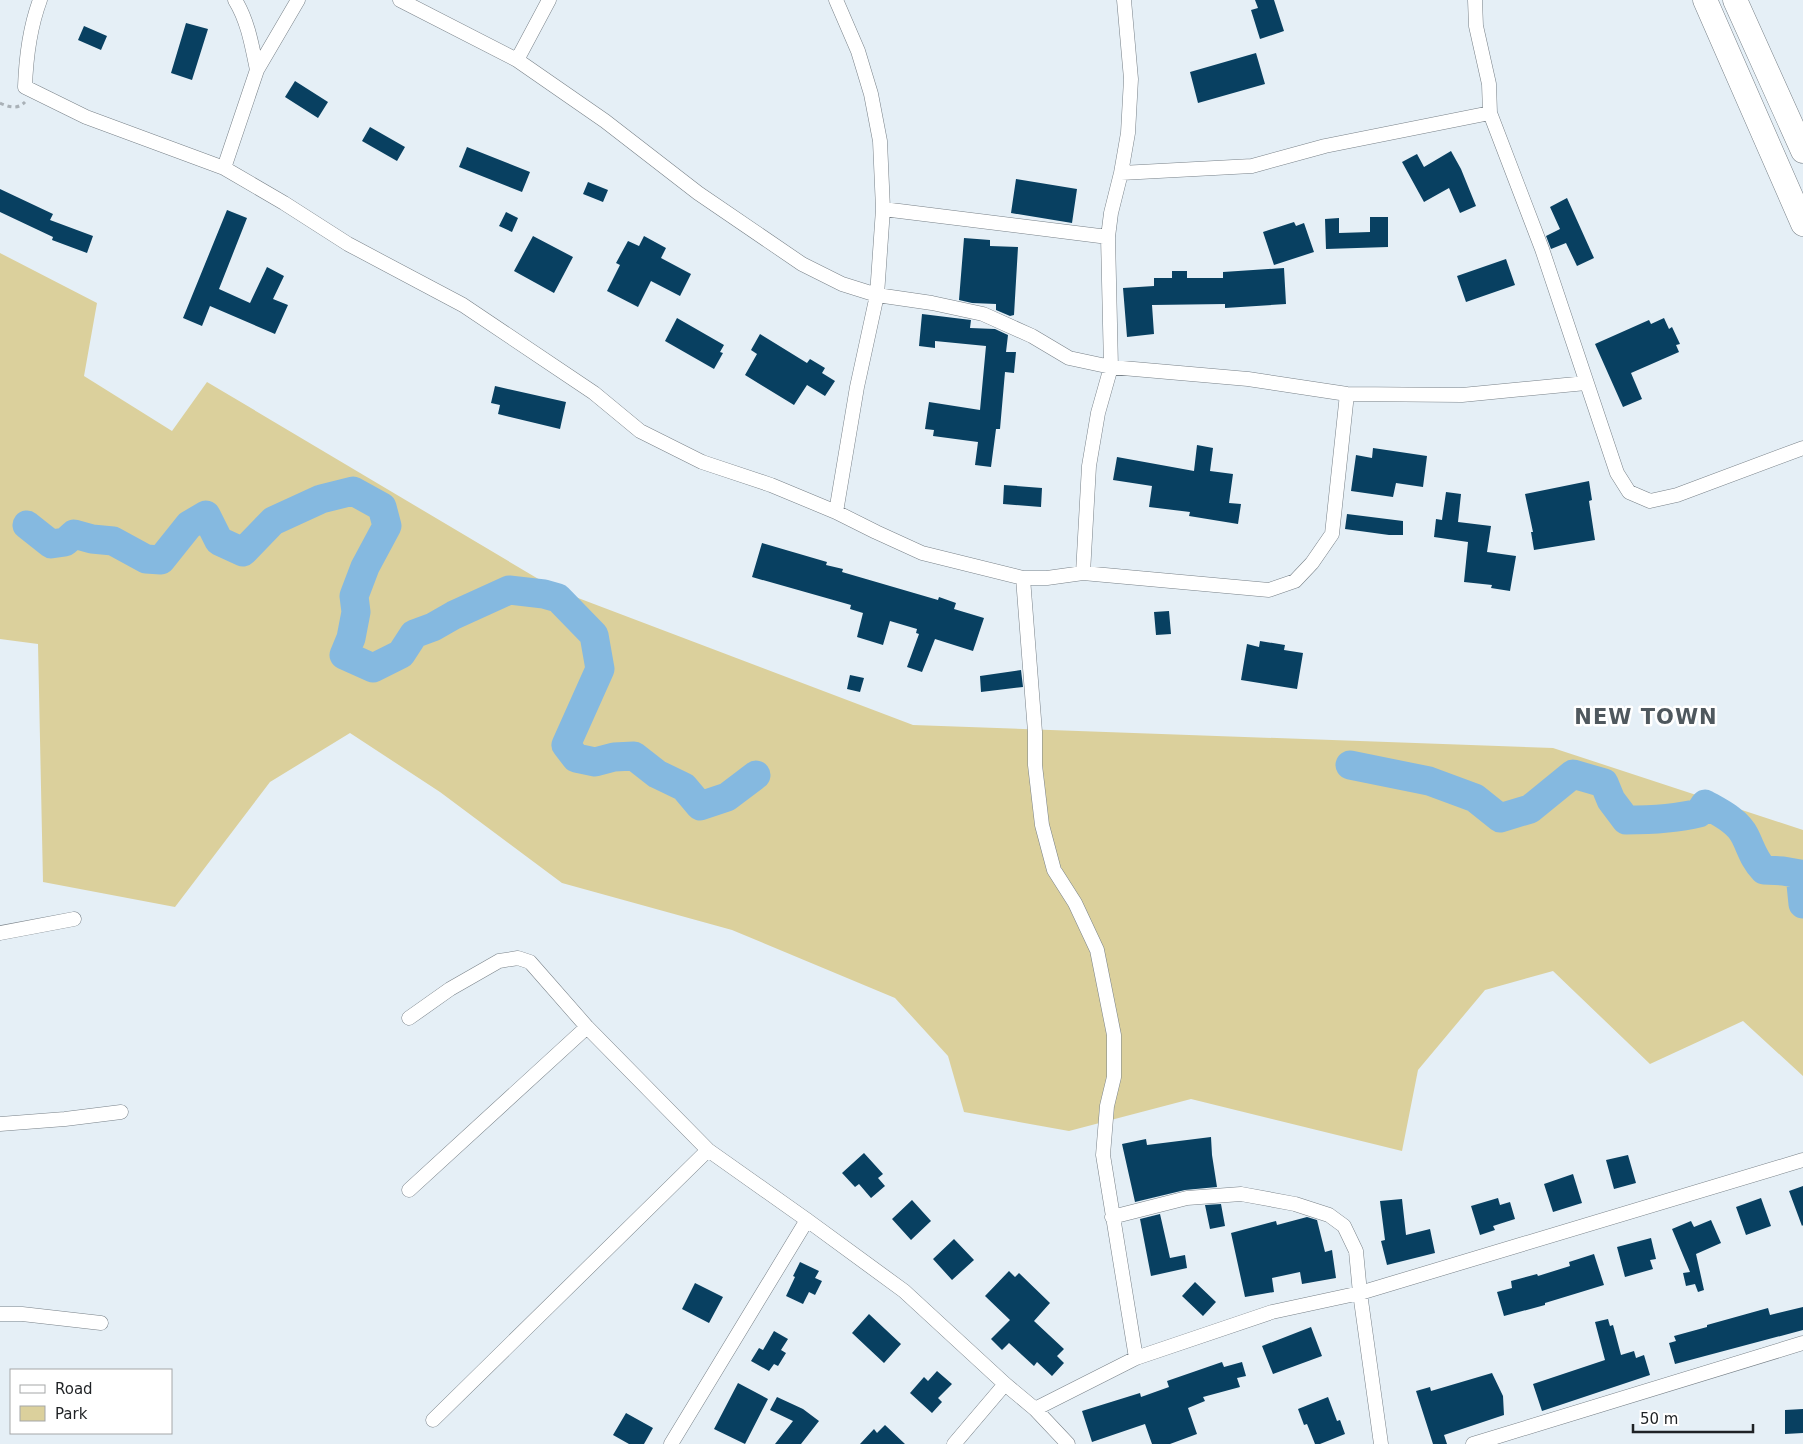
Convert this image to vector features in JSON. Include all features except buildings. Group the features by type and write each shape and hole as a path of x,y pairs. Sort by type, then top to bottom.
{"highway":[{"path":"1705,0 1803,224"},
{"path":"1734,0 1803,151"}],"street":[{"path":"40,0 33,22 26,65 25,87 86,116 224,168 284,203 348,244 463,306 594,393 640,431 702,462 771,485 836,512 922,553 1023,578 1047,578 1083,573 1269,590 1295,581 1312,563 1332,534 1347,394"},
{"path":"236,0 242,12 253,48 257,70"},
{"path":"224,168 257,70 298,0"},
{"path":"400,0 517,60 605,121 698,193 802,264 842,284 877,295 932,303 983,314 1032,336 1069,358 1111,367 1248,379 1347,394 1462,396 1586,383"},
{"path":"517,60 549,0"},
{"path":"836,0 858,51 871,94 880,141 883,209 877,295 857,387 836,512"},
{"path":"1083,573 1089,466 1098,413 1111,367 1108,237 1111,213 1128,133 1131,79 1124,0"},
{"path":"1475,0 1476,26 1489,84 1490,113 1542,249 1617,473 1629,492 1650,501 1677,495 1803,448"},
{"path":"1121,173 1252,166 1325,146 1490,113"},
{"path":"883,209 1108,237"},
{"path":"1023,578 1035,765 1042,825 1054,870 1071,895 1097,950 1114,1035 1114,1077 1107,1106 1103,1155 1136,1358"},
{"path":"0,933 74,919"},
{"path":"409,1018 450,989 491,966 518,958 530,962 587,1027 708,1150 904,1291 1005,1384 1035,1409 1068,1444"},
{"path":"409,1190 587,1027"},
{"path":"0,1124 65,1120 121,1112"},
{"path":"432,1420 708,1150"},
{"path":"1035,1409 1136,1358 1272,1312 1360,1293 1803,1160"},
{"path":"1112,1218 1187,1198 1241,1194 1295,1204 1329,1215 1344,1226 1356,1251 1381,1444"},
{"path":"675,1442 807,1220"},
{"path":"0,1314 22,1314 101,1323"},
{"path":"1472,1444 1803,1343"},
{"path":"954,1444 1005,1384"}],"green space":[{"path":"0,253 97,303 84,376 172,431 207,382 557,590 913,725 1553,748 1803,830 1803,1076 1743,1021 1650,1064 1553,971 1485,990 1418,1070 1402,1151 1191,1099 1069,1131 964,1112 948,1056 895,998 732,930 562,883 440,792 350,733 270,782 175,907 43,882 38,644 0,639"}],"waterway":[{"path":"27,525 51,544 65,542 74,534 92,539 113,541 146,559 161,560 189,525 206,515 219,541 243,552 273,521 321,499 353,491 382,507 387,526 365,567 354,596 356,612 351,638 344,655 373,668 401,654 414,634 433,627 454,615 509,590 544,594 558,598 594,635 600,669 566,745 576,758 595,762 614,757 634,756 657,774 684,787 700,806 727,797 756,775"},
{"path":"1350,765 1429,781 1475,798 1500,818 1530,809 1573,774 1604,783 1611,800 1626,820 1663,819 1690,815 1699,813 1705,804 1728,817 1738,826 1755,858 1764,870 1800,874 1803,904"}],"district":[{"name":"NEW TOWN","path":"1646,717"}]}
